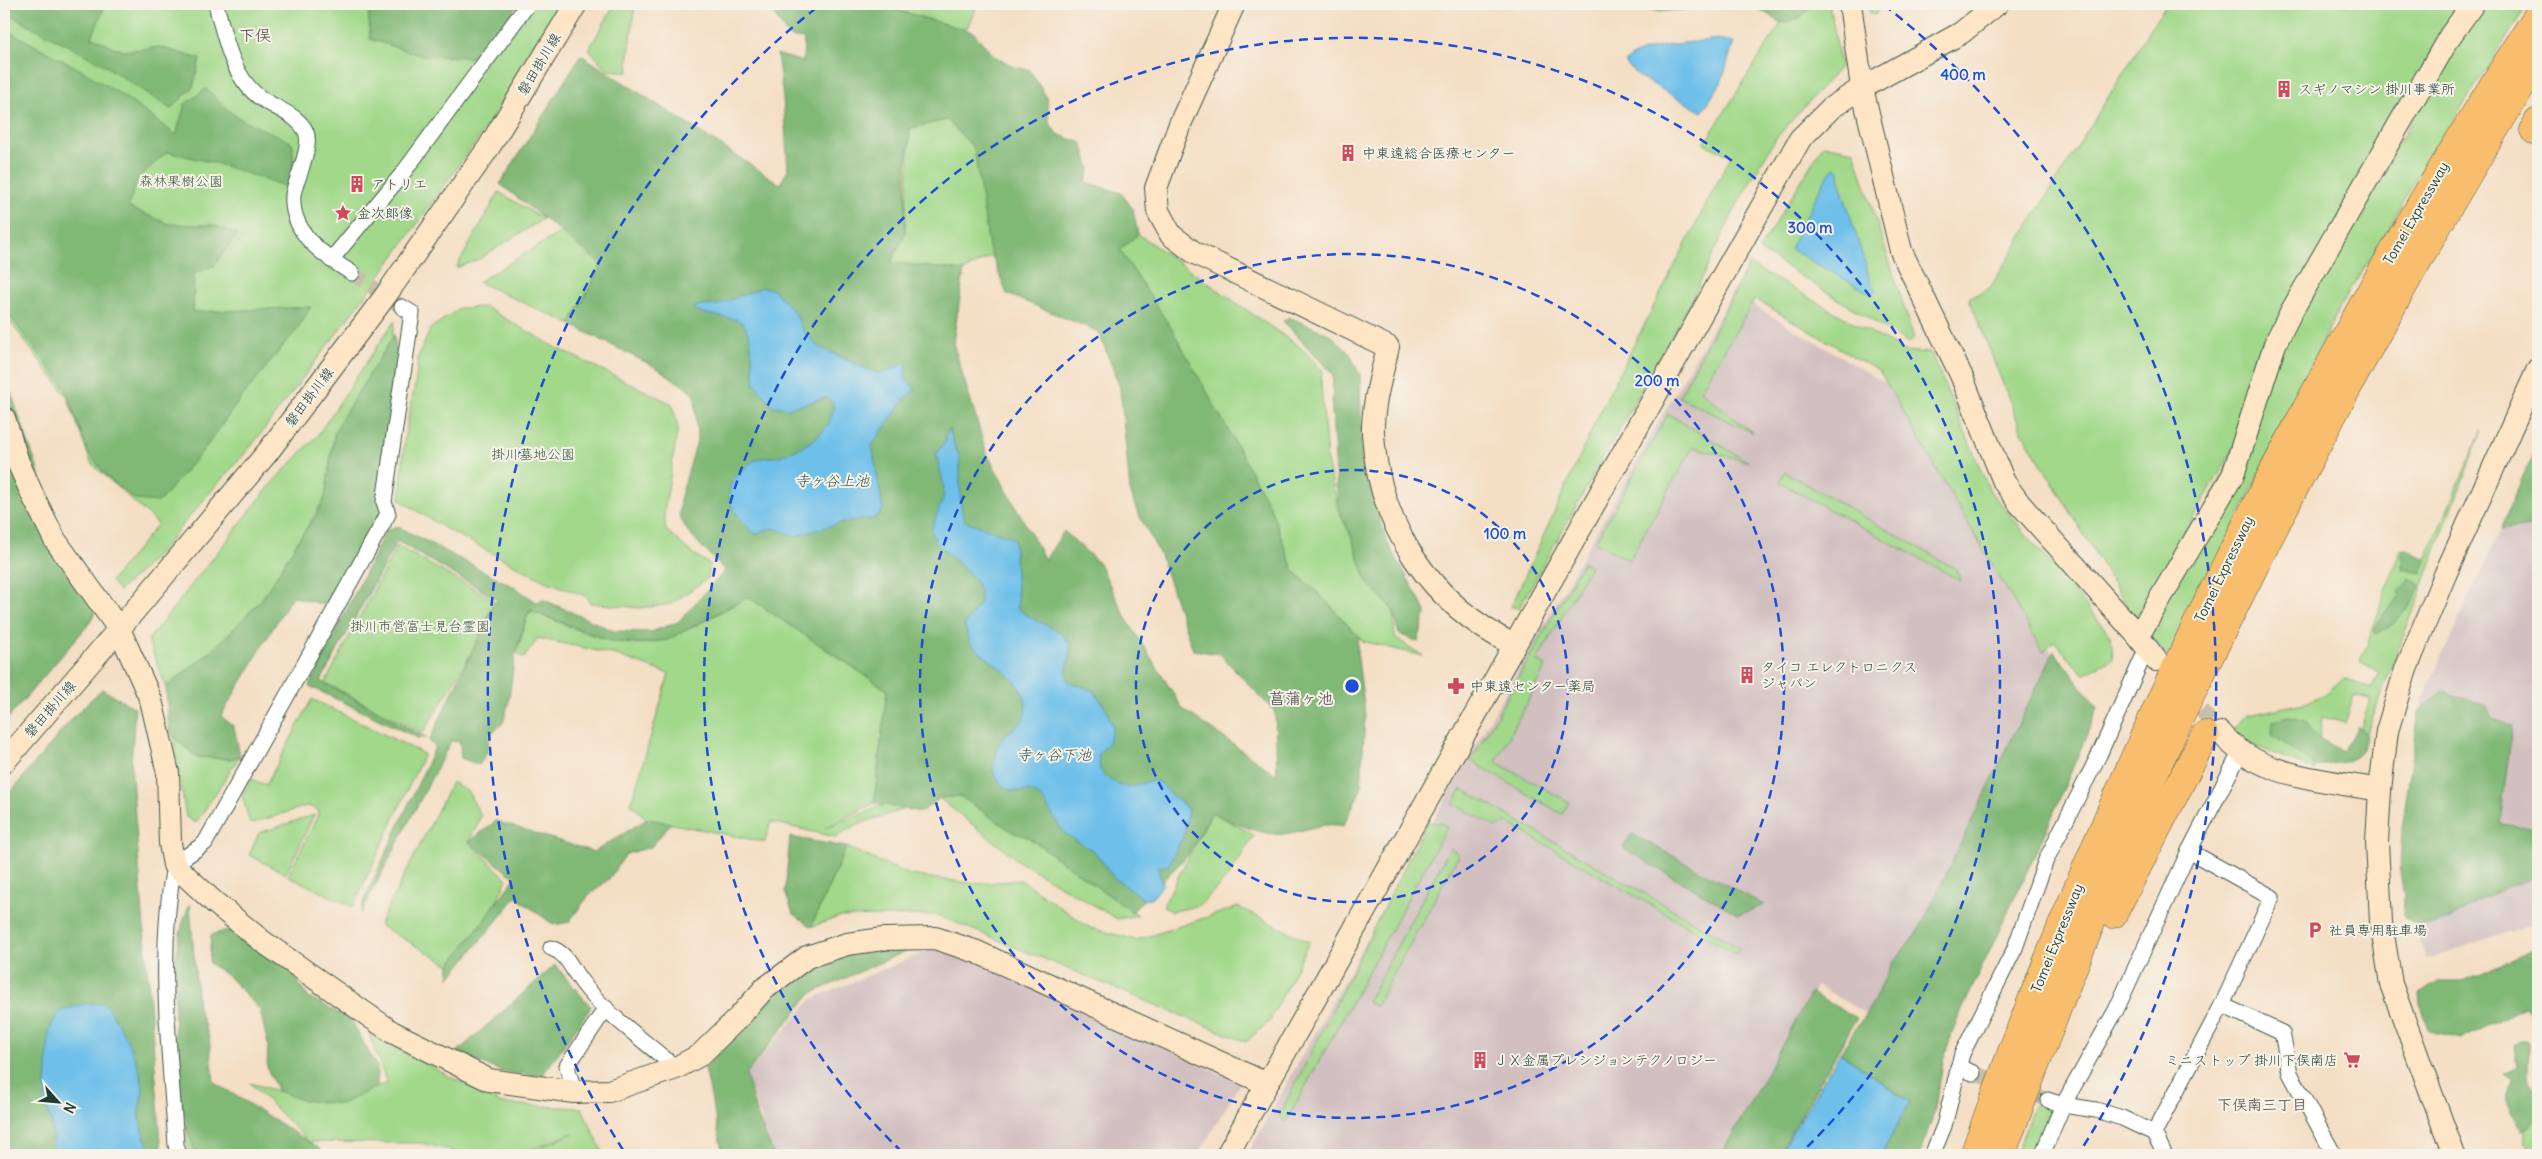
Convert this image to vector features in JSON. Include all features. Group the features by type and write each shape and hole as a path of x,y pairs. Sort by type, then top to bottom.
{"highway":[{"name":"Tomei Expressway","path":"1974,1155 2063,919 2190,638 2248,520 2330,361 2413,216 2538,15"},
{"name":"Tomei Expressway","path":"2001,1155 2082,944 2136,815 2212,650 2327,422 2384,317 2444,212 2538,59"},
{"path":"2030,1080 2171,797 2213,734"},
{"path":"1957,1155 2023,998 2063,919"}],"street":[{"path":"216,4 234,62 242,78 258,96 299,121 307,134 306,156 293,196 298,223 310,243 331,260 352,273"},
{"path":"331,260 403,173 528,4"},
{"name":"磐田掛川線","path":"4,762 119,630 267,453 386,295 489,146 576,4"},
{"path":"1234,4 1180,124 1156,188 1158,211 1171,235 1195,253 1388,347 1374,413 1373,433 1382,483 1398,534 1409,554 1452,605 1475,622 1514,645"},
{"path":"1850,4 1862,88 1901,251 1961,375 2004,482 2019,503 2147,648"},
{"path":"1227,1155 1800,139 1831,108 1862,88 1961,34 1997,4"},
{"path":"1932,1155 1944,1126 1962,1054 2015,948 2046,860 2099,755 2147,648 2232,476 2275,344 2291,312 2450,36 2473,4"},
{"path":"174,865 205,843 388,514 384,502 412,313 402,306"},
{"path":"2454,1155 2391,984 2380,922 2377,842 2380,790 2388,731 2406,669 2445,575 2538,369"},
{"path":"4,418 18,462 56,540 119,630 151,700 168,773 170,843 174,865 168,900 165,976 176,1145 179,1155"},
{"path":"2213,734 2280,772 2380,790"},
{"path":"2042,1155 2063,1105 2116,1010 2189,851 2241,751"},
{"path":"2154,1133 2222,1005 2272,897 2189,851"},
{"path":"174,865 214,902 262,941 392,1032 488,1080 574,1092 609,1091 676,1068 700,1055 764,989 807,957 846,944 883,938 935,938 978,952 1267,1084"},
{"path":"550,948 562,952 581,982 606,1008 676,1068"},
{"path":"2222,1005 2282,1033 2290,1073 2334,1155"},
{"path":"574,1092 567,1066 606,1008"},
{"path":"1958,1067 1974,1073"},
{"path":"2048,1100 2063,1105 2096,1110 2122,1118 2154,1133 2165,1155"}],"shaded area":[{"path":"1732,293 1889,385 2059,665 1907,1038 1817,985 1723,1155 1247,1155 1454,783"},
{"path":"2538,441 2538,922 2426,959 2413,924 2411,814 2423,698 2500,530"},
{"path":"932,949 963,954 1240,1083 1198,1155 774,1155 746,1074 812,999"}],"green space":[{"name":"森林果樹公園","path":"4,4 368,4 489,50 523,4 558,4 487,126 374,284 249,449 155,558 119,591 111,581 158,524 91,463 67,396 4,314"},
{"path":"4,4 106,4 92,37 123,51 160,47 200,59 193,87 171,109 101,63 4,12"},
{"path":"368,4 518,4 483,58 420,55 370,39"},
{"path":"615,4 635,4 628,63 629,72 607,70 589,49"},
{"path":"767,4 880,4 973,32 994,56 1017,68 1029,69 1047,98 1049,122 1057,134 1082,143 1090,169 1086,182 1121,193 1133,209 1138,234 1120,250 1173,331 1270,507 1293,570 1326,601 1362,641 1358,637 1357,652 1365,713 1361,789 1343,826 1325,825 1292,833 1275,834 1242,826 1212,812 1187,856 1132,912 1028,837 1014,833 960,796 940,798 921,812 874,803 887,690 748,597 667,640 644,643 613,642 531,611 532,608 527,616 515,655 508,705 503,723 490,734 487,752 479,765 461,758 460,742 451,741 361,913 365,898 435,747 429,741 497,599 397,541 321,681 427,738 418,738 309,686 386,530 397,526 516,588 536,602 544,600 614,631 651,632 678,622 725,571 688,532 679,515 680,500 697,441 695,394 659,369 570,324 602,264 500,184 581,55 780,184 788,170 783,97 777,54 803,62 804,39 789,37","holes":["947,120 974,148 989,248 1007,294 1099,332 1120,388 1130,490 1136,509 1160,555 1193,650 1220,654 1275,712 1277,775 1183,709 1126,618 1099,563 1064,531 1045,560 987,454 953,343 964,271 891,262 905,233 906,168 910,128"]},
{"path":"880,4 978,4 966,30"},
{"path":"1632,4 1813,4 1802,17 1781,23 1755,6 1714,7 1659,12"},
{"path":"1813,4 1829,4 1841,66 1776,138 1738,203 1687,309 1519,608 1511,607 1604,403 1731,156 1704,144 1781,23 1802,17"},
{"path":"1869,4 1884,4 1875,15 1870,13"},
{"path":"2166,4 2459,4 2444,26 2229,456 2135,619 2022,432 1969,298 1990,288"},
{"path":"2479,4 2528,4 2419,174 2381,241 2340,306 2302,382 2171,662 2150,634 2281,346"},
{"path":"4,29 83,71 126,98 176,135 185,104 206,89 239,118 280,136 293,144 293,175 284,186 215,163 167,152 138,178 128,207 169,224 213,225 237,234 215,265 194,274 193,312 311,307 297,329 241,398 206,447 159,502 136,500 109,479 88,453 66,389 4,309"},
{"path":"947,120 974,148 995,254 964,271 891,262 905,233 910,128"},
{"path":"1823,145 1854,151 1914,338 1909,343 1759,250"},
{"path":"499,192 543,219 479,259 456,268"},
{"path":"561,232 602,264 570,324 478,282"},
{"path":"1138,234 1301,348 1322,369 1321,385 1327,461 1338,508 1352,538 1367,582 1393,610 1395,638 1423,656 1362,641 1326,601 1293,570 1270,507 1119,250"},
{"path":"1749,264 1904,351 1931,353 1990,491 2111,636 2113,659 2083,674 2054,641 2043,652 1880,372 1755,299 1700,391 1753,433 1679,397"},
{"name":"掛川墓地公園","path":"485,307 553,346 672,404 678,427 664,513 666,530 693,554 710,564 708,578 671,604 640,608 590,603 586,596 545,581 446,529 400,500 405,435 416,380 418,357 431,328 460,308"},
{"path":"1289,317 1331,335 1350,354 1360,375 1362,462 1386,540 1426,611 1418,642 1399,634 1393,610 1367,582 1352,538 1338,508 1332,410 1333,374 1283,321"},
{"path":"395,320 392,338 334,435 325,498 262,599 214,649 166,687 148,640 273,482 317,436"},
{"path":"394,335 399,367 383,513 328,606 292,596 221,716 234,727 240,756 231,759 196,757 169,732 166,687 214,649 262,599 315,517 325,498 334,435 342,418"},
{"path":"4,373 74,573 97,609 88,625 4,723"},
{"path":"1668,414 1749,462 1693,447 1629,560 1595,542"},
{"path":"2482,430 2366,734 2361,728 2370,699 2354,695 2345,723 2322,717 2315,770 2228,735 2245,716 2308,702 2328,692 2343,678 2371,689 2379,672 2360,661 2400,550 2423,565"},
{"path":"2538,448 2538,525 2500,530 2524,474"},
{"path":"1785,472 1956,569 1961,581 1779,482"},
{"name":"掛川市営富士見台霊園","path":"397,546 494,600 478,642 423,733 325,683"},
{"path":"2407,549 2427,559 2422,573 2402,569 2402,550"},
{"path":"1583,562 1590,566 1537,661 1546,666 1496,762 1569,802 1562,814 1471,761"},
{"path":"2410,578 2421,585 2412,600 2403,614 2391,626 2376,634 2374,630 2387,609 2401,595 2398,594"},
{"path":"748,597 887,690 874,803 825,828 912,794 960,796 1028,837 1138,915 1117,919 1020,862 939,798 858,824 835,837 771,822 765,842 647,819 631,804 669,674 616,655 538,638 524,658 517,654 527,616 531,611 598,637 612,641 640,644 652,643 680,633"},
{"path":"2054,651 2098,708 2048,826 1955,1025 1943,1060 1936,1108 1919,1155 1881,1155 1910,1102 1840,1053 1872,1004 1892,964 1919,930"},
{"path":"102,689 135,708 131,764 162,1155 4,1155 4,800 75,715"},
{"path":"2444,691 2486,706 2492,718 2512,727 2500,824 2538,828 2538,876 2481,898 2448,920 2433,925 2413,924 2403,915 2404,896 2400,872 2402,829 2419,711"},
{"path":"312,699 424,754 353,907 288,876 319,813 317,809 307,806 250,824 242,795 251,779 266,785"},
{"path":"2289,717 2305,721 2318,738 2343,751 2358,726 2366,734 2364,744 2361,751 2350,760 2316,766 2272,735 2273,721"},
{"path":"173,736 196,757 230,759 240,756 196,823 186,817"},
{"path":"452,782 468,792 481,816 469,842 507,879 483,925 468,946 450,965 379,925"},
{"path":"1462,789 1740,948 1736,954 1506,822 1497,827 1453,804"},
{"path":"1212,812 1254,835 1228,877 1200,905 1171,912 1163,906"},
{"path":"314,815 286,874 249,855 259,833"},
{"path":"647,819 671,823 651,847 626,854 609,879 589,895 569,922 554,925 516,897 450,978 450,965 515,878 469,842 496,821 594,852"},
{"path":"1427,822 1441,823 1447,827 1286,1122 1279,1116"},
{"path":"1632,834 1764,905 1739,915 1623,848"},
{"path":"790,837 846,847 811,927 793,913 785,892"},
{"path":"846,847 910,875 976,884 1021,880 1090,928 1137,940 1238,907 1309,942 1270,1021 1246,1042 937,915 839,917 811,927"},
{"path":"1450,848 1459,855 1376,1006 1367,1002"},
{"path":"190,904 198,1008 209,1037 214,1082 320,1149 322,1155 196,1155 181,1097 175,1038 177,950 181,928"},
{"path":"245,912 271,939 307,996 351,1020 377,1067 377,1087 341,1104 301,1100 277,1090 267,1068 268,1045 260,1010 228,976 209,963 211,935 228,930"},
{"path":"935,938 810,994 746,1074 757,1115 774,1155 723,1155 705,1068 771,984 831,950"},
{"path":"2538,948 2538,1017 2524,1007 2461,1039 2430,1031 2420,1004 2419,993 2438,982 2460,982"},
{"path":"555,965 591,1007 542,1076 503,1072 456,1053"},
{"path":"1811,993 1857,1018 1778,1155 1721,1155"},
{"path":"369,1034 502,1104 582,1108 604,1155 526,1155 573,1133 518,1155 470,1155 421,1143 309,1142 250,1083 312,1101 387,1084"},
{"path":"2520,1041 2528,1041 2528,1079 2538,1095 2538,1109 2531,1127 2522,1131 2511,1112 2507,1099 2508,1086 2512,1079 2504,1074 2517,1068 2514,1045"},
{"path":"2035,1102 2055,1109 2035,1155 2016,1155"},
{"path":"2526,1119 2538,1121 2538,1155 2532,1155 2526,1143"},
{"path":"185,1125 199,1155 189,1155"}],"water":[{"path":"1717,39 1734,42 1721,83 1702,112 1640,77 1625,63 1632,57 1654,48"},
{"path":"1834,167 1839,170 1840,183 1871,283 1876,291 1871,294 1790,249 1824,181"},
{"name":"寺ヶ谷上池","path":"763,287 774,290 795,313 803,330 817,346 876,373 885,372 903,364 907,367 905,378 916,390 906,397 872,445 883,509 879,515 872,519 848,521 796,536 773,528 755,534 740,519 731,503 729,495 731,486 735,478 748,465 759,459 791,452 810,442 825,429 833,411 833,401 826,398 789,408 773,406 755,384 750,338 744,324 737,320 698,312 695,309 696,306 717,305"},
{"name":"寺ヶ谷下池","path":"949,429 956,451 959,453 960,496 965,521 1014,538 1018,608 1023,613 1065,637 1070,647 1067,672 1068,681 1094,691 1106,709 1113,728 1108,743 1099,754 1102,773 1110,780 1128,788 1152,780 1162,784 1188,810 1184,835 1168,866 1157,867 1163,884 1154,896 1145,900 1113,877 1095,852 1065,834 1040,796 1029,791 1012,791 1002,786 993,772 996,752 1000,743 1007,733 1023,720 1026,705 1018,685 1010,676 973,646 970,641 964,625 980,603 980,591 975,579 936,543 931,531 943,498 944,486 936,454 947,440 945,437"},
{"path":"103,1003 123,1031 134,1056 143,1089 139,1112 142,1128 151,1152 160,1155 50,1155 53,1146 52,1125 45,1102 49,1031 58,1012 83,1004"},
{"path":"1840,1053 1910,1102 1881,1155 1779,1155"}],"tunnel":[{"path":"352,273 402,307"},
{"path":"2186,693 2221,733"},
{"path":"1973,1073 2048,1100"}],"place":[{"name":"スギノマシン 掛川事業所","path":"2284,89"},
{"name":"中東遠総合医療センター","path":"1348,153"},
{"name":"アトリエ","path":"357,184"},
{"name":"金次郎像","path":"343,213"},
{"name":"タイコ エレクトロニクス ジャパン","path":"1747,675"},
{"name":"中東遠センター薬局","path":"1456,686"},
{"name":"社員専用駐車場","path":"2315,930"},
{"name":"ＪＸ金属プレシジョンテクノロジー","path":"1480,1060"},
{"name":"ミニストップ 掛川下俣南店","path":"2352,1060"}],"district":[{"name":"下俣","path":"255,35"},
{"name":"菖蒲ヶ池","path":"1301,698"},
{"name":"下俣南三丁目","path":"2262,1104"}]}
